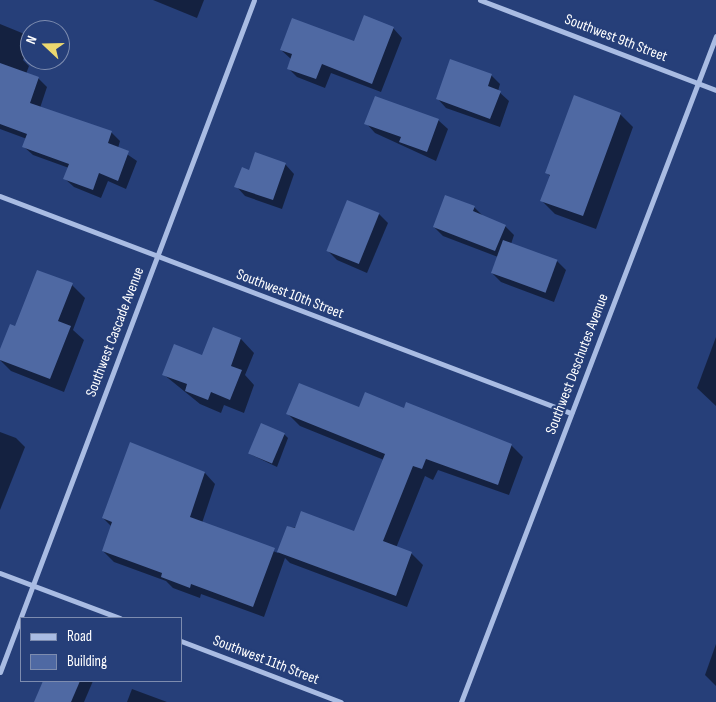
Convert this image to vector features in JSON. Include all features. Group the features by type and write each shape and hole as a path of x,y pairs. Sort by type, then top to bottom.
{"street":[{"name":"Southwest Cascade Avenue","path":"21,617 254,0"},
{"name":"Southwest 9th Street","path":"480,0 716,90"},
{"name":"Southwest Deschutes Avenue","path":"461,702 716,36"},
{"name":"Southwest 10th Street","path":"0,196 572,413"},
{"path":"0,573 117,617"},
{"name":"Southwest Cascade Avenue","path":"0,672 20,619"},
{"name":"Southwest 11th Street","path":"182,642 341,702"}],"building":[{"path":"364,15 394,27 372,84 322,64 316,79 287,69 292,54 280,50 292,18 354,41"},
{"path":"450,59 492,74 488,86 501,91 490,119 436,99"},
{"path":"0,63 39,77 30,103 112,131 108,143 129,151 118,181 99,173 93,190 63,179 69,164 22,147 27,134 0,124"},
{"path":"574,95 621,113 583,216 540,201 550,175 545,173"},
{"path":"375,96 439,119 427,152 399,142 401,137 364,124"},
{"path":"255,152 286,163 273,200 234,187 242,167 249,170"},
{"path":"445,195 475,206 473,211 506,225 495,251 433,227"},
{"path":"347,200 379,213 359,264 326,251"},
{"path":"503,240 558,260 546,293 491,273"},
{"path":"37,270 73,283 58,321 71,326 50,379 0,360 0,349 10,324 15,326"},
{"path":"213,327 241,338 231,366 242,370 230,400 211,392 208,400 185,391 187,384 162,375 174,344 202,355"},
{"path":"299,383 359,407 365,392 404,408 406,402 512,444 498,485 426,459 422,469 413,466 383,541 412,552 396,596 277,552 287,526 295,528 301,511 354,531 385,454 286,414"},
{"path":"261,423 285,433 272,464 248,453"},
{"path":"130,442 205,472 190,517 275,548 253,607 191,584 190,588 161,577 162,573 102,551 112,522 102,518"},
{"path":"43,682 80,682 71,702 34,702"}]}
